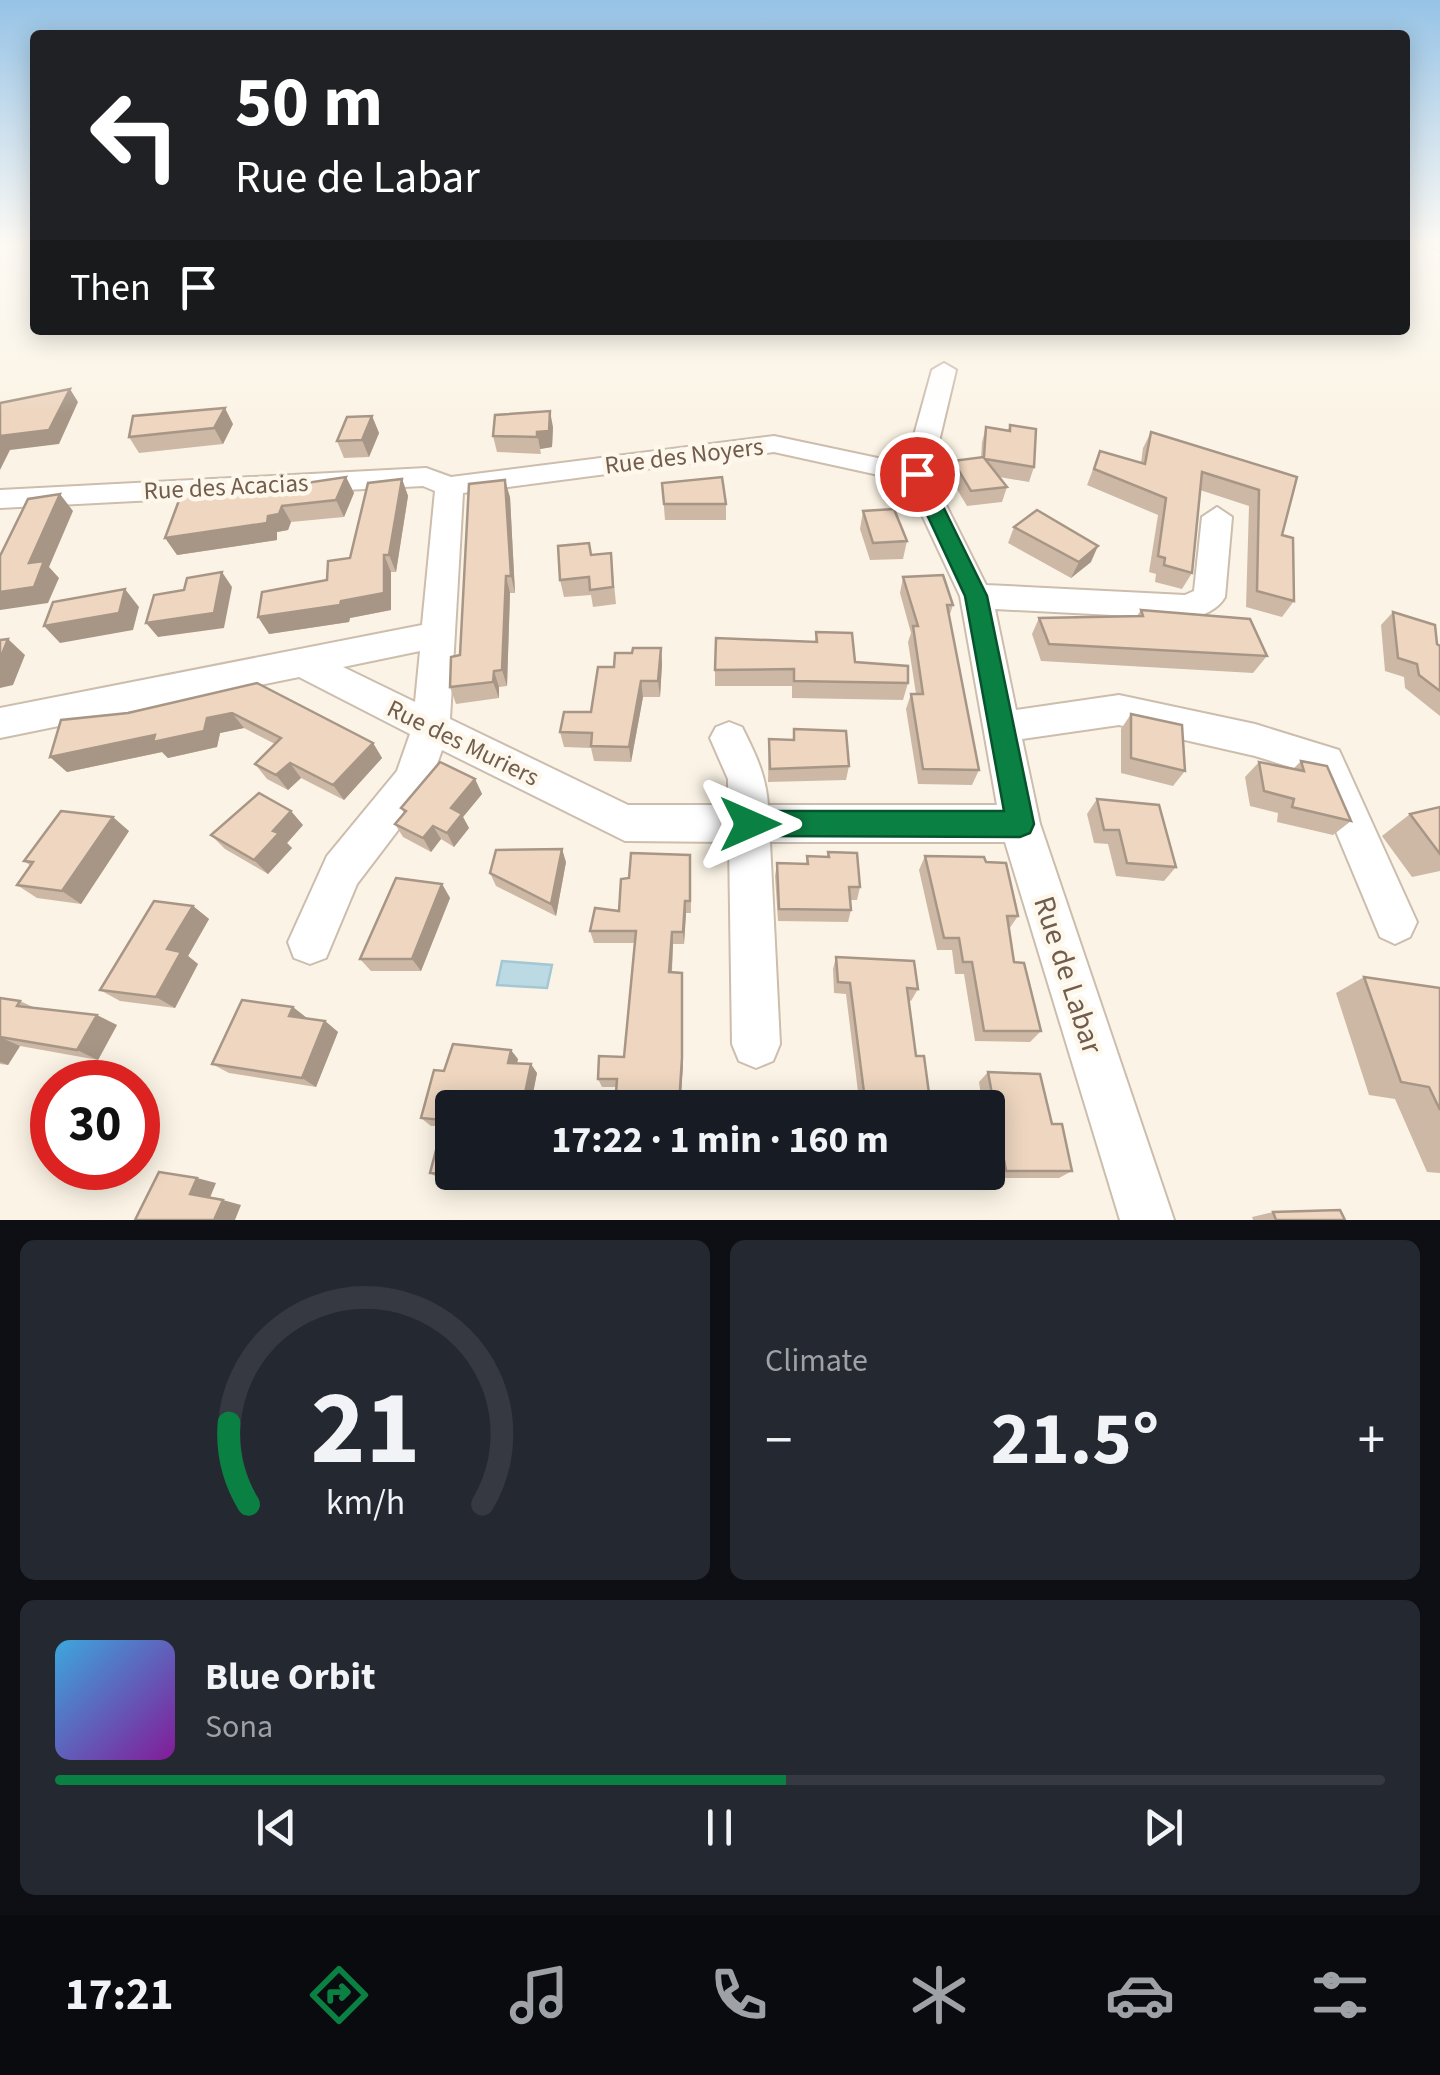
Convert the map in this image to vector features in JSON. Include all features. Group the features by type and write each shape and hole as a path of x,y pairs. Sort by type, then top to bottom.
{"street":[{"path":"917,474 944,370"},
{"name":"Rue des Noyers","path":"449,486 774,444 917,474"},
{"name":"Rue de Labar","path":"917,474 976,596 1020,824 1147,1220"},
{"name":"Rue des Acacias","path":"0,498 426,477 449,486"},
{"path":"310,942 342,870 414,780 432,728 449,486"},
{"path":"976,596 1188,608 1209,597 1218,516"},
{"path":"0,723 438,634"},
{"name":"Rue des Muriers","path":"302,663 625,823 750,824"},
{"path":"1002,727 1119,710 1255,740 1326,762 1395,922"},
{"path":"729,738 748,780 756,1044"},
{"path":"750,824 1020,824"}],"water":[{"path":"502,961 552,965 547,988 497,985"}],"building":[{"path":"70,389 49,430 0,436 0,403"},
{"path":"225,408 214,428 129,437 133,416"},
{"path":"550,411 549,431 537,432 537,437 493,436 495,415"},
{"path":"372,416 362,440 337,441 347,417"},
{"path":"1010,425 1036,429 1034,467 985,459 1007,487 971,491 953,461 984,457 986,427 1010,431"},
{"path":"1151,432 1297,477 1282,535 1293,538 1294,601 1257,591 1259,490 1202,472 1192,573 1164,565 1165,558 1158,556 1166,498 1094,469 1100,451 1145,464"},
{"path":"346,477 336,500 282,506 279,514 268,516 267,523 165,538 181,495 220,490 218,496"},
{"path":"722,477 726,504 664,504 662,483"},
{"path":"402,479 389,555 384,555 384,593 341,601 340,605 258,617 262,592 327,580 328,561 350,558 368,483"},
{"path":"505,480 511,576 506,576 502,670 494,671 493,682 450,687 451,657 460,655 469,484"},
{"path":"60,494 29,563 44,561 34,587 0,592 0,556 28,499"},
{"path":"894,509 907,541 873,543 863,511"},
{"path":"1037,510 1098,546 1079,562 1014,527"},
{"path":"589,543 591,555 611,553 613,587 590,590 589,577 560,580 558,546"},
{"path":"222,572 214,613 146,623 154,595 184,590 187,578"},
{"path":"943,575 953,605 947,605 979,770 923,769 911,694 923,694 913,626 918,626 903,577"},
{"path":"125,589 119,613 44,626 53,602"},
{"path":"1141,610 1250,619 1267,656 1049,644 1039,618 1143,616"},
{"path":"1393,612 1435,625 1440,646 1440,691 1419,675 1417,664 1398,658"},
{"path":"816,632 852,633 855,662 908,666 908,683 794,681 794,669 715,670 716,638 817,642"},
{"path":"8,639 0,659 0,640"},
{"path":"633,648 661,648 658,681 641,681 629,747 591,746 592,733 560,732 564,712 591,712 598,667 614,667 615,653 632,653"},
{"path":"257,683 373,743 333,785 290,763 276,775 255,764 281,738 232,713 207,718 204,731 153,742 155,735 50,757 61,720 128,713"},
{"path":"1131,714 1182,725 1185,771 1131,758"},
{"path":"794,729 846,731 849,766 770,769 769,739 794,740"},
{"path":"1301,761 1327,766 1351,821 1292,807 1294,799 1264,791 1259,762 1304,771"},
{"path":"440,762 475,779 451,808 462,814 447,833 433,826 423,838 395,824 406,811 401,808"},
{"path":"259,793 291,811 273,831 279,833 254,860 211,835"},
{"path":"1097,799 1159,805 1176,867 1127,863 1119,830 1104,830"},
{"path":"1440,807 1440,854 1410,814"},
{"path":"61,811 113,817 62,891 17,885 33,862 24,861"},
{"path":"562,849 551,904 490,873 496,850"},
{"path":"828,852 857,853 860,887 849,887 851,910 779,909 777,863 808,864 807,856 829,857"},
{"path":"631,853 690,855 690,901 685,901 683,932 672,932 669,972 682,973 680,1090 616,1090 617,1079 598,1079 599,1056 624,1057 636,931 590,931 595,908 619,911 621,879 629,878"},
{"path":"925,856 984,857 986,862 1006,863 1018,916 1007,916 1014,962 1024,963 1041,1031 984,1031 972,962 963,962 959,938 944,938"},
{"path":"396,878 442,884 412,959 360,959"},
{"path":"154,901 193,906 167,949 181,952 156,997 100,990"},
{"path":"836,957 914,961 918,989 907,988 916,1056 924,1056 929,1090 864,1090 850,983 838,982"},
{"path":"1364,977 1440,988 1440,1110 1429,1087 1401,1082"},
{"path":"0,998 20,1001 17,1006 97,1015 77,1050 0,1037"},
{"path":"242,1000 293,1007 289,1016 325,1021 302,1078 212,1064"},
{"path":"453,1044 511,1050 508,1063 531,1064 526,1090 435,1090 435,1119 421,1118 434,1070 444,1071"},
{"path":"988,1072 1040,1074 1052,1124 1062,1124 1072,1171 1006,1171 1005,1090 991,1090"},
{"path":"160,1172 197,1178 190,1194 223,1200 214,1220 135,1220 150,1190 160,1190"},
{"path":"1340,1210 1345,1220 1276,1220 1273,1212"}],"route":[{"path":"750,824 1020,824 976,596 917,474"}]}
